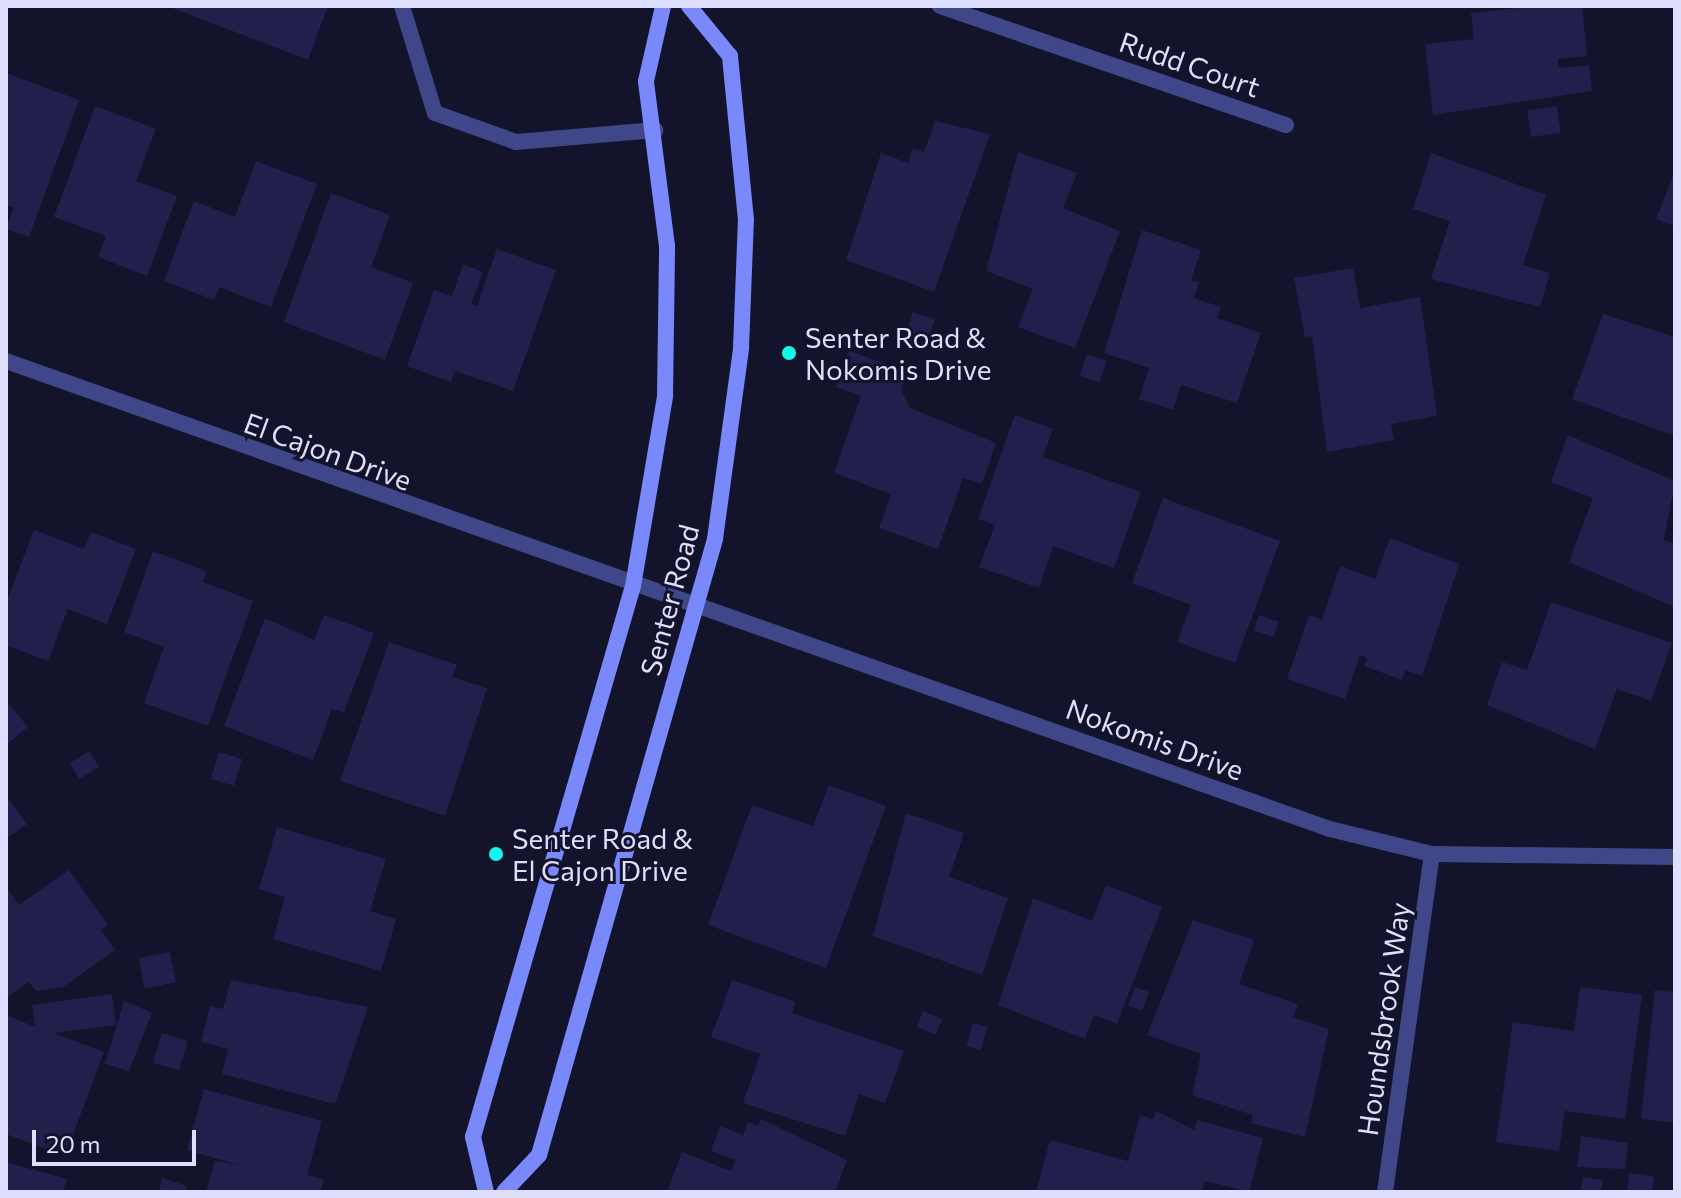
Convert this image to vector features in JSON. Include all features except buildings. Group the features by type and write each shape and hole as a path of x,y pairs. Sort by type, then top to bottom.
{"main road":[{"name":"Senter Road","path":"486,1192 473,1137 633,586 665,396 667,246 655,130 646,81 663,6"},
{"name":"Senter Road","path":"504,1192 539,1155 715,539 741,348 746,220 730,56 689,6"}],"street":[{"path":"402,6 435,113 516,142 655,130"},
{"name":"Rudd Court","path":"940,6 1286,125"},
{"name":"El Cajon Drive","path":"6,361 633,586"},
{"name":"Nokomis Drive","path":"633,586 1330,829 1432,854 1675,857"},
{"name":"Houndsbrook Way","path":"1385,1192 1432,854"}],"place":[{"name":"Senter Road & Nokomis Drive","path":"789,353"},
{"name":"Senter Road & El Cajon Drive","path":"496,854"}]}
